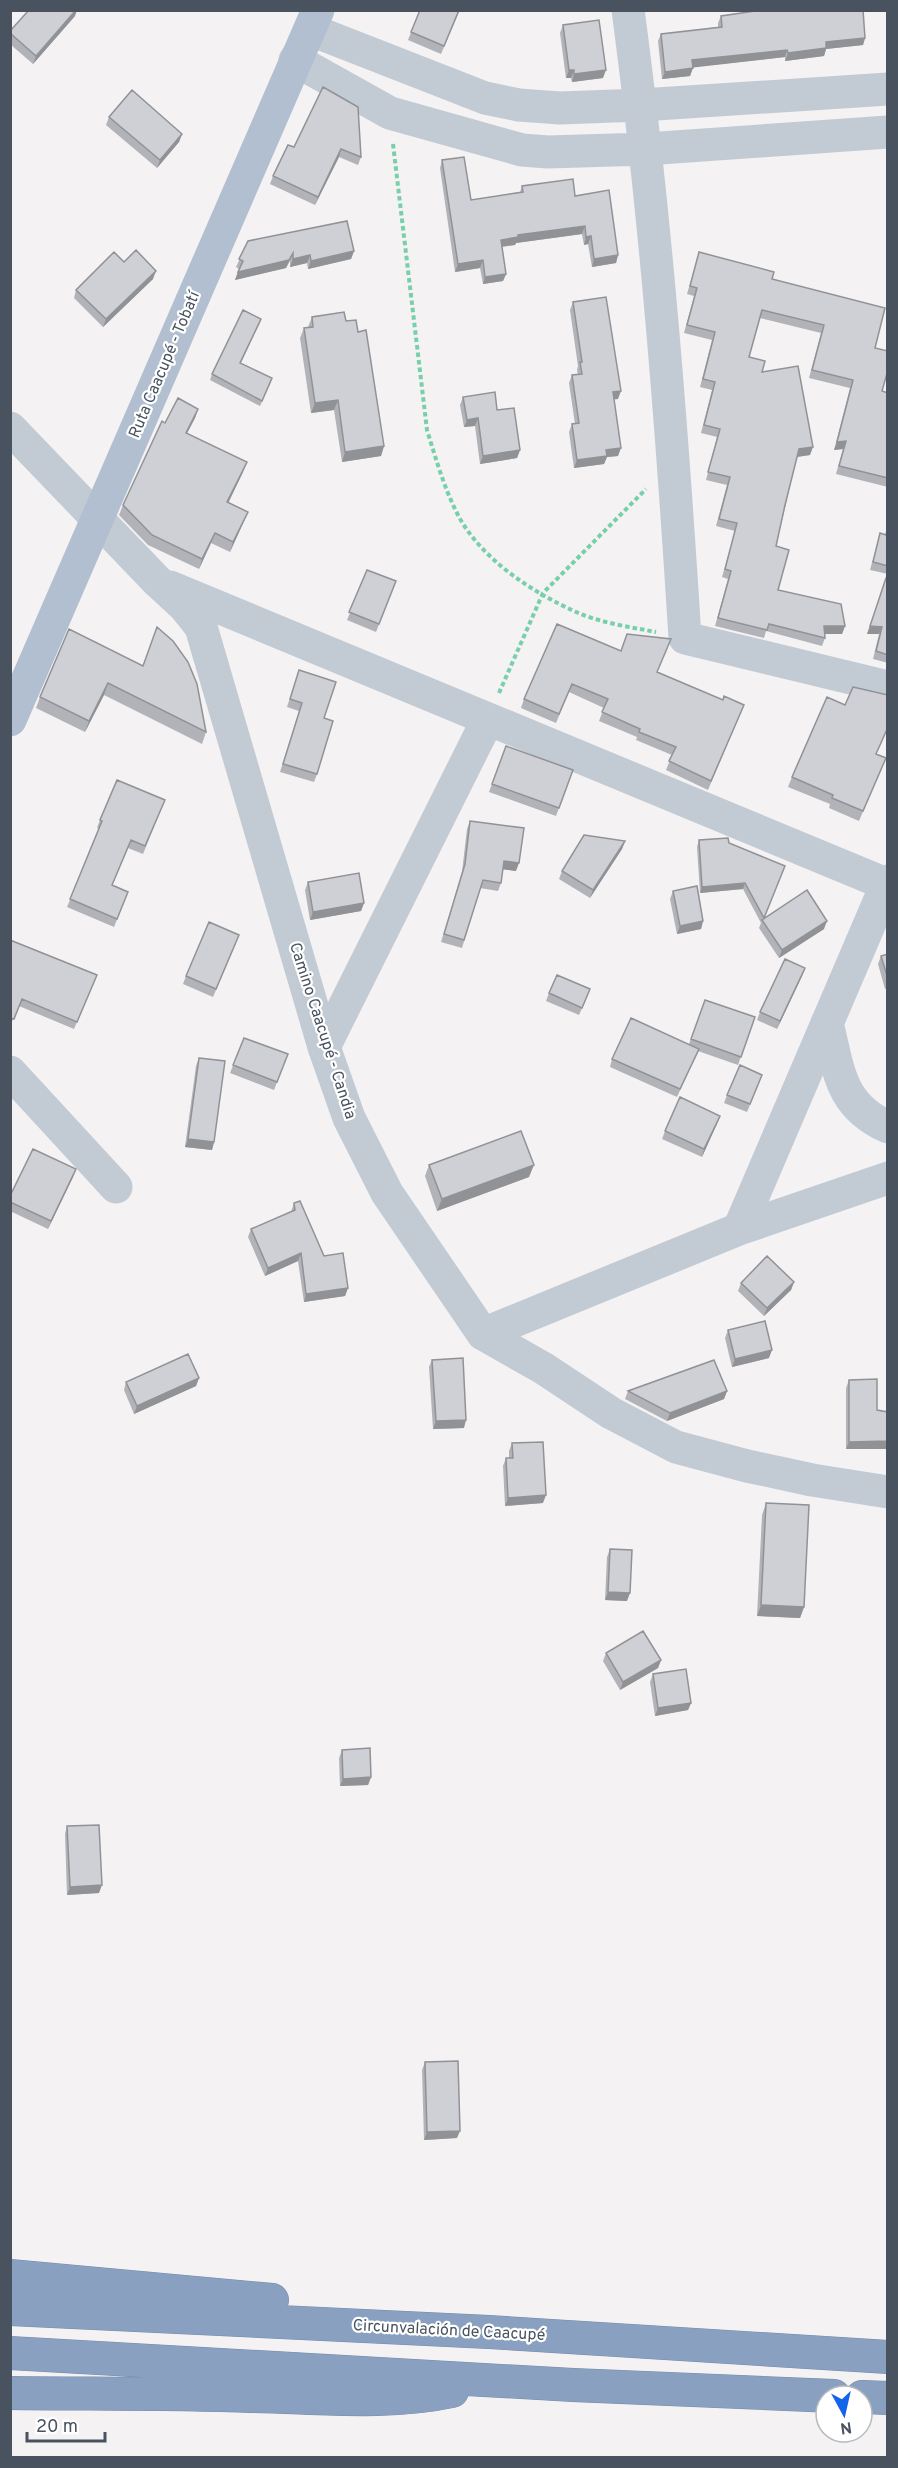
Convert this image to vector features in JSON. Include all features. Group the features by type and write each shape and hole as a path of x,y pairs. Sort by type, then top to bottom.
{"highway":[{"path":"10,2276 451,2319 475,2324 489,2332"},
{"name":"Circunvalación de Caacupé","path":"10,2309 489,2332 888,2356"},
{"path":"10,2353 573,2385 814,2395"},
{"path":"10,2393 415,2398 462,2388 483,2379"}],"main road":[{"name":"Ruta Caacupé - Tobatí","path":"10,720 99,520 295,60 315,20"}],"street":[{"path":"628,10 646,149 674,460 685,638 888,687"},
{"path":"315,20 485,98 519,105 560,108 641,105 888,88"},
{"path":"295,60 390,114 522,150 548,152 646,149 888,132"},
{"name":"Camino Caacupé - Candia","path":"10,428 158,582 185,607 201,627 324,1047 349,1118 387,1193 483,1334 543,1368 612,1413 676,1447 812,1480 888,1492"},
{"path":"158,582 887,882 739,1229"},
{"path":"324,1047 488,719"},
{"path":"827,1023 846,1095 869,1119 888,1127"},
{"path":"10,1072 116,1187"},
{"path":"483,1334 739,1229 888,1178"}],"path":[{"path":"390,114 427,430 440,474 459,516 483,551 523,583 577,612 616,624 685,638"},
{"path":"488,719 543,593 674,460"}],"building":[{"path":"29,10 76,10 36,56 10,33"},
{"path":"420,10 459,10 444,46 411,32"},
{"path":"762,10 863,10 865,38 826,42 826,48 788,53 787,50 692,60 693,68 665,72 661,34 722,27 721,16"},
{"path":"599,20 606,70 574,74 574,70 569,70 563,25"},
{"path":"323,87 358,107 361,157 341,149 318,197 273,176 288,145 294,147"},
{"path":"132,90 182,134 160,160 109,117"},
{"path":"464,157 471,200 523,192 522,186 573,179 575,196 609,190 618,255 594,259 591,236 586,237 585,226 518,235 518,237 501,240 506,274 485,277 483,260 458,264 442,160"},
{"path":"347,221 354,251 311,261 310,255 293,259 293,253 289,260 238,272 243,261 239,259 248,241"},
{"path":"136,250 156,271 106,319 76,290 114,252 124,262"},
{"path":"699,252 774,272 772,279 885,308 875,348 888,351 888,370 882,391 888,393 888,478 839,466 846,441 837,442 853,380 812,370 824,325 762,310 749,357 765,361 762,372 798,366 813,447 799,449 785,505 776,546 789,550 778,590 841,604 845,626 824,626 825,638 769,624 767,630 718,618 731,571 725,569 737,523 719,519 730,477 708,472 720,429 704,425 715,382 703,379 715,332 687,325 697,288 690,286"},
{"path":"606,297 621,391 613,392 621,448 606,450 607,456 577,460 572,424 579,423 572,375 582,374 580,362 582,362 573,302"},
{"path":"243,310 261,319 240,363 272,378 262,401 212,374"},
{"path":"344,312 346,321 356,320 358,332 366,330 384,446 345,452 338,400 315,403 304,328 313,327 312,317"},
{"path":"495,392 497,410 514,408 520,450 483,456 478,418 467,420 463,397"},
{"path":"178,398 198,409 186,433 247,462 227,502 248,512 233,542 215,533 202,559 152,535 123,505 162,421 165,423"},
{"path":"888,528 888,566 873,562 880,533 886,535"},
{"path":"367,570 396,581 379,624 349,612"},
{"path":"886,578 888,578 888,655 876,651 882,627 870,626"},
{"path":"557,624 621,651 627,634 671,639 657,672 723,700 724,696 744,705 711,781 669,761 676,747 639,732 640,729 602,712 608,699 572,684 559,714 524,699"},
{"path":"157,627 173,641 188,662 197,684 206,732 108,683 89,721 40,697 69,629 143,666"},
{"path":"299,670 336,682 324,718 333,721 317,774 283,764 302,703 290,699"},
{"path":"853,687 888,695 888,727 876,754 886,758 863,811 792,777 827,697 845,705"},
{"path":"506,746 573,770 559,808 492,784"},
{"path":"117,780 165,800 145,846 131,840 112,885 128,892 117,919 70,899"},
{"path":"470,821 524,828 519,863 504,861 501,883 483,880 464,940 444,934 465,864"},
{"path":"584,835 625,841 593,890 562,871"},
{"path":"728,838 729,843 785,866 764,918 745,883 702,887 699,840"},
{"path":"359,873 364,903 313,912 308,882"},
{"path":"697,886 703,921 680,926 673,891"},
{"path":"807,890 827,921 782,950 762,920"},
{"path":"209,922 239,935 216,989 186,976"},
{"path":"10,940 97,975 77,1022 22,999 14,1019 10,1018"},
{"path":"888,954 888,979 881,956"},
{"path":"785,959 805,968 780,1021 760,1012"},
{"path":"557,975 590,989 582,1008 549,993"},
{"path":"705,1000 755,1017 741,1057 691,1039"},
{"path":"631,1018 699,1049 680,1089 612,1059"},
{"path":"244,1038 288,1054 277,1082 233,1065"},
{"path":"199,1058 225,1061 214,1142 188,1139"},
{"path":"740,1065 762,1075 750,1104 727,1095"},
{"path":"680,1097 720,1116 704,1149 665,1131"},
{"path":"521,1131 534,1165 442,1199 429,1165"},
{"path":"33,1149 76,1169 51,1221 10,1202 10,1196"},
{"path":"300,1201 324,1256 343,1253 348,1288 306,1294 301,1253 268,1268 251,1229 295,1210 294,1203"},
{"path":"767,1256 794,1282 767,1308 741,1283"},
{"path":"765,1321 772,1350 735,1359 728,1330"},
{"path":"188,1354 199,1378 137,1406 126,1382"},
{"path":"463,1358 466,1420 436,1421 432,1360"},
{"path":"714,1360 727,1391 670,1413 628,1391"},
{"path":"877,1379 877,1410 888,1412 888,1441 849,1442 849,1380"},
{"path":"543,1442 546,1495 508,1498 506,1458 513,1458 512,1443"},
{"path":"766,1503 809,1505 804,1607 761,1605"},
{"path":"610,1549 632,1550 630,1593 608,1592"},
{"path":"643,1631 661,1660 623,1682 606,1653"},
{"path":"686,1669 691,1703 658,1708 653,1674"},
{"path":"370,1748 371,1777 343,1779 342,1750"},
{"path":"99,1825 102,1885 70,1887 67,1826"},
{"path":"458,2061 460,2131 427,2132 425,2062"}]}
